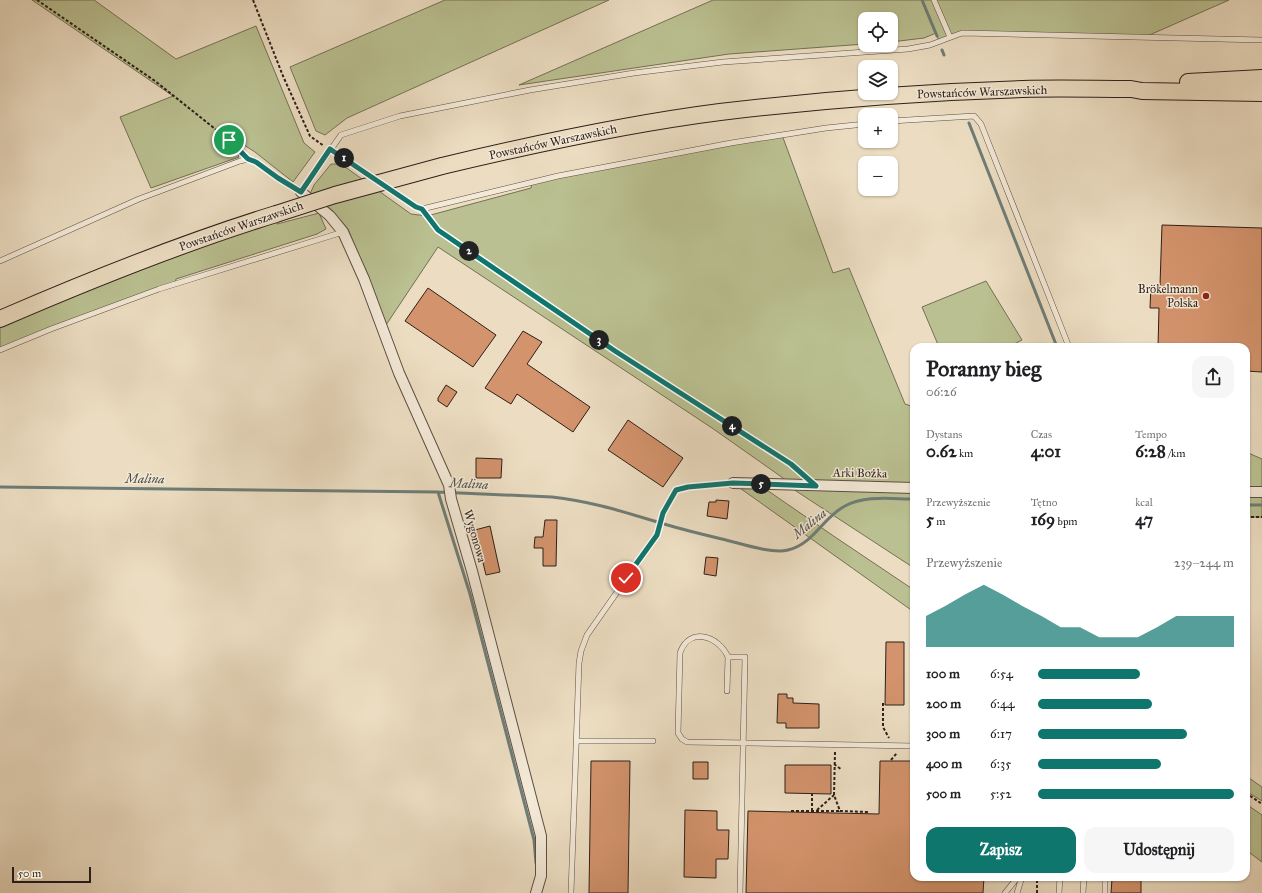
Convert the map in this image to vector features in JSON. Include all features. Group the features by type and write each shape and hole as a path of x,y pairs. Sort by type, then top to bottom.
{"main road":[{"name":"Powstańców Warszawskich","path":"1131,89 1142,84 1262,78"},
{"name":"Powstańców Warszawskich","path":"0,319 125,267 229,229 335,195 442,166 535,145 632,126 755,108 844,99 934,93 1025,89 1131,89 1142,91 1262,93"}],"street":[{"name":"Wygonowa","path":"301,192 330,216 343,232 364,279 403,380 449,485 451,499 474,578 540,836 541,876 536,893"},
{"name":"Arki Bożka","path":"733,483 910,488"},
{"path":"1250,492 1262,492"}],"lane":[{"path":"934,0 950,37"},
{"path":"0,261 139,199 248,159 256,162 301,192 341,134 400,116 530,90 634,73 723,62 908,49 930,45 962,33 1262,40"},
{"path":"898,121 974,116 981,124 1067,343"},
{"path":"330,149 416,207 422,209 558,176 745,140 858,125"},
{"path":"0,350 51,329 159,289 343,232"},
{"path":"571,893 579,663 582,644 595,621 657,535 663,513 676,490 688,487 733,483"},
{"path":"728,691 728,657 726,653 715,642 702,636 687,640 682,645 680,653 678,733 682,739 687,742 910,746"},
{"path":"728,657 745,657 740,893"},
{"path":"577,741 653,741"},
{"path":"1005,893 1015,881"},
{"path":"1017,893 1021,881"},
{"path":"1059,893 1060,881"},
{"path":"1083,893 1084,881"},
{"path":"1105,881 1105,893"}],"path":[{"path":"37,0 155,82 229,140 248,159"},
{"path":"253,0 283,76 310,136 330,149"},
{"path":"422,209 438,230 615,351 791,464 816,486"},
{"path":"1250,517 1262,517"},
{"path":"883,703 883,727 886,735 890,738"},
{"path":"835,751 834,795 840,811"},
{"path":"834,764 842,770"},
{"path":"812,794 812,811"},
{"path":"816,811 834,795"},
{"path":"1250,796 1262,804"},
{"path":"791,811 868,812"},
{"path":"1037,881 1037,893"}],"green space":[{"path":"32,0 94,0 176,59 256,26 304,143 315,152 293,182 244,145 237,151 239,157 151,188 120,117 173,96"},
{"path":"445,0 609,0 347,118 325,135 316,131 290,67"},
{"path":"713,0 1229,0 1145,37 962,33 939,41 936,33 924,38 898,41 898,12 858,12 858,45 729,54 519,85"},
{"path":"782,135 833,273 849,268 905,404 910,406 910,565 793,489 783,478 712,428 438,247 386,325 348,229 332,210 310,194 314,185 331,164 341,164 411,214 427,216 531,188 532,183"},
{"path":"319,213 326,229 317,234 176,279 175,284 0,350 0,319 276,214 277,224"},
{"path":"986,281 1022,340 1016,343 937,343 922,307"},
{"path":"1250,454 1262,459 1262,517 1250,517"},
{"path":"737,486 764,488 910,587 910,609"},
{"path":"1250,779 1262,787 1262,801 1250,794"},
{"path":"1250,807 1262,815 1262,862 1250,853"}],"building":[{"name":"Brökelmann Polska","path":"1162,225 1262,228 1262,372 1250,371 1250,343 1158,343 1159,308 1150,308 1151,285 1160,285"},
{"path":"428,288 496,335 473,367 405,321"},
{"path":"523,331 542,342 527,364 590,407 573,432 517,394 511,404 485,388"},
{"path":"446,385 457,392 447,407 438,401 438,398"},
{"path":"628,420 683,458 663,487 608,450"},
{"path":"476,458 502,459 501,478 476,478"},
{"path":"716,500 729,501 727,519 707,516 709,502 716,502"},
{"path":"545,520 557,520 556,566 543,566 543,548 534,548 535,537 543,537"},
{"path":"490,526 500,572 486,575 475,530"},
{"path":"706,557 718,558 716,576 704,574"},
{"path":"886,642 904,642 904,705 885,705"},
{"path":"778,694 787,694 787,698 793,698 793,703 819,704 819,728 786,728 786,723 777,723"},
{"path":"591,761 630,761 628,893 589,893"},
{"path":"880,761 910,761 910,881 984,881 983,893 746,893 748,811 879,814"},
{"path":"693,762 708,762 708,779 693,779"},
{"path":"785,765 831,765 831,794 785,793"},
{"path":"685,810 717,811 717,830 729,830 728,859 716,859 716,878 684,877"},
{"path":"1112,881 1141,881 1141,893 1111,893"}],"waterway":[{"path":"922,0 937,36"},
{"path":"942,50 944,55"},
{"path":"969,123 1055,343"},
{"name":"Malina","path":"0,487 438,492 552,497 595,504 679,528 774,551 788,550 805,542 830,517 845,506 861,500 879,498 910,499"},
{"path":"438,492 470,594 534,840 536,863"},
{"name":"Malina","path":"1250,505 1262,505"}],"place":[{"name":"Brökelmann Polska","path":"1206,296"}],"route":[{"path":"229,140 248,159 256,162 301,192 330,149 416,207 422,209 438,230 615,351 791,464 816,486 733,483 688,487 676,490 672,494 663,513 657,535 626,578"}]}
